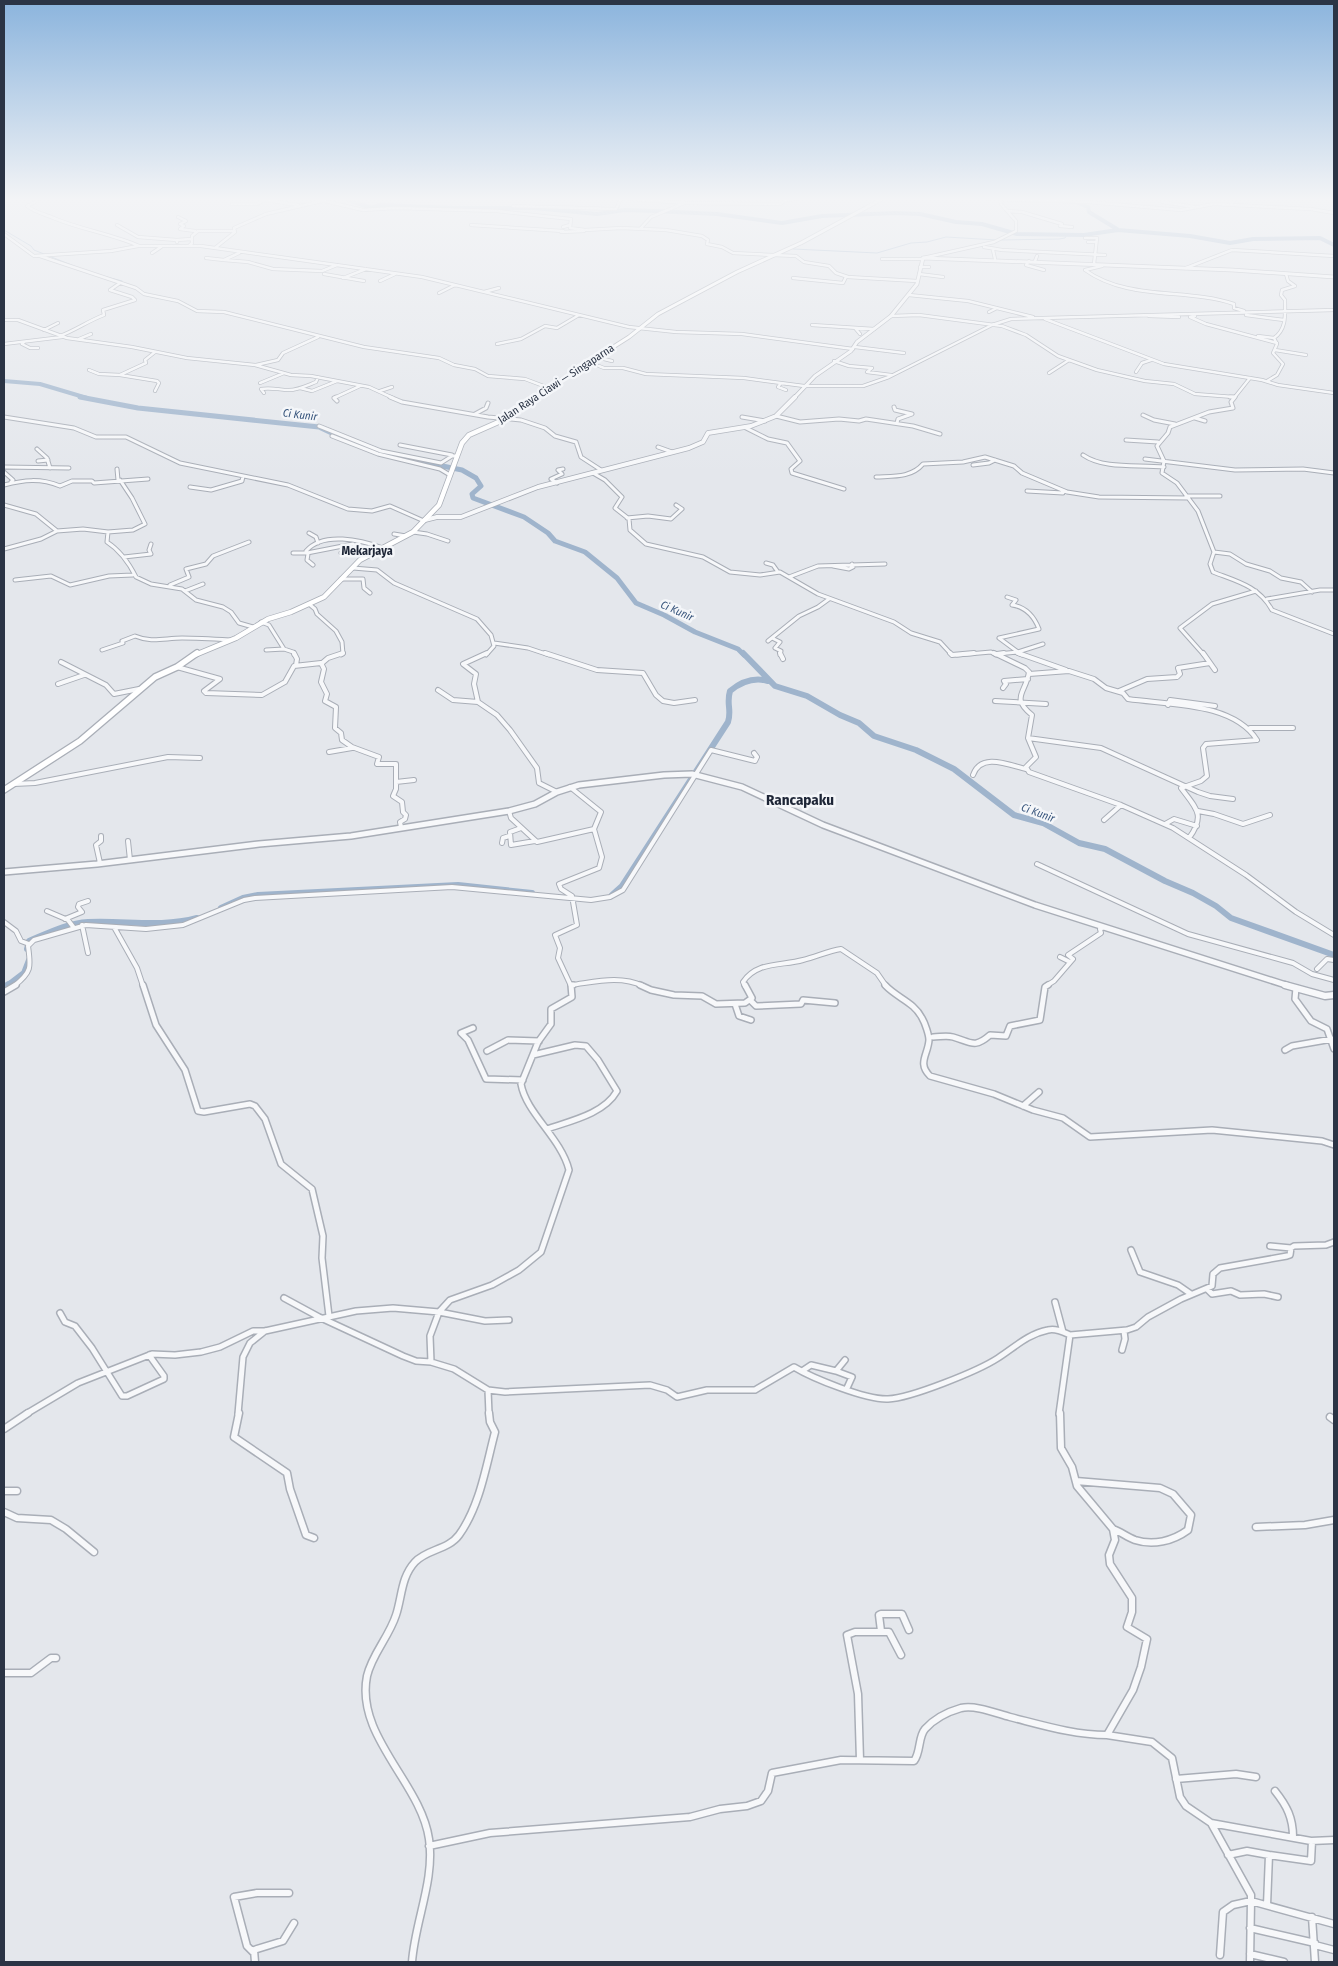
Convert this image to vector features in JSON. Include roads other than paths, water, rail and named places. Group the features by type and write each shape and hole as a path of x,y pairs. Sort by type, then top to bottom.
{"main road":[{"name":"Jalan Raya Ciawi — Singaparna","path":"4,790 80,741 155,677 177,667 199,652 230,640 261,622 309,604 328,594 360,560 408,536 439,505 456,456 470,434 505,419 554,384 629,337 670,307 701,291"}],"street":[{"path":"4,344 70,333 86,322 104,314 104,310 134,300 132,297 112,291"},
{"path":"139,291 144,294 176,301 198,311 224,312 364,347 440,358 454,365 475,369 488,376 525,379 549,388"},
{"path":"439,293 444,291"},
{"path":"477,291 629,327 676,332 742,334 904,353"},
{"path":"483,292 488,291"},
{"path":"4,417 74,428 96,437 126,437 180,463 288,485 348,508 372,511 390,506 424,521 437,517 461,517 538,487 700,444 708,433 746,428 776,416 804,386 892,316 912,291"},
{"path":"1150,291 1226,302 1234,304 1235,308 1247,311"},
{"path":"1258,336 1274,338 1281,334 1285,311 1285,300 1281,295 1282,291"},
{"path":"909,295 968,301 1039,318 1152,360 1192,370 1334,393"},
{"path":"1247,311 1250,307"},
{"path":"988,312 997,308"},
{"path":"599,366 604,368 624,368 643,373 744,378 804,386 863,386 892,376 992,325 1011,319 1334,310"},
{"path":"1142,314 1157,318 1201,314"},
{"path":"497,344 521,339 545,326 557,328 579,315"},
{"path":"892,316 919,315 992,325 1026,335 1058,356 1102,372 1145,381 1174,384 1192,393 1234,397"},
{"path":"1246,315 1284,320"},
{"path":"1190,316 1197,322 1277,343"},
{"path":"4,320 18,320 61,336 78,340 132,347 187,358 254,366 291,375 318,377 360,385 380,391 402,402 521,420 545,428 555,436 576,442 581,457 601,470"},
{"path":"44,330 58,322"},
{"path":"812,325 874,329"},
{"path":"855,328 860,334"},
{"path":"70,333 76,333 75,335"},
{"path":"78,340 91,334"},
{"path":"254,366 278,360 283,353 318,336"},
{"path":"1266,382 1277,375 1282,365 1273,354 1277,343 1274,338"},
{"path":"24,342 22,344 25,346 38,348"},
{"path":"1275,350 1305,355 1301,359"},
{"path":"121,375 146,363 145,360 154,352"},
{"path":"596,357 612,361"},
{"path":"1050,373 1070,360"},
{"path":"1136,372 1143,362 1152,360"},
{"path":"273,361 280,364"},
{"path":"834,362 849,366 872,368 867,372 892,376"},
{"path":"89,370 104,374 158,381 159,383 155,391"},
{"path":"260,382 285,372"},
{"path":"264,393 260,390 271,387 280,387 286,390 299,388 316,382 318,377"},
{"path":"1250,378 1231,402 1234,408 1209,412 1170,427 1168,433 1158,442 1157,448 1164,461 1164,467 1161,470 1177,483 1201,516 1214,552 1209,566 1213,572 1239,581 1256,591 1267,599 1272,610 1287,614 1314,628 1334,634"},
{"path":"299,388 312,391 338,381"},
{"path":"781,383 778,387 786,390"},
{"path":"337,401 334,398 360,385"},
{"path":"380,391 392,387"},
{"path":"475,414 486,408 488,403"},
{"path":"894,408 895,410 912,414 898,419 897,424"},
{"path":"1143,415 1154,420 1175,424"},
{"path":"776,416 800,422 839,419 859,422 866,419 876,423 897,424 940,434"},
{"path":"742,417 765,421"},
{"path":"1196,418 1205,420"},
{"path":"319,426 361,444 416,459 441,463 456,456"},
{"path":"746,428 768,439 787,443 800,461 791,469 792,473 844,489"},
{"path":"332,436 378,454 440,468 450,474"},
{"path":"1126,440 1158,442"},
{"path":"400,445 456,456"},
{"path":"658,447 672,452"},
{"path":"37,449 44,454 50,468"},
{"path":"1083,455 1088,459 1107,464 1142,464 1164,467"},
{"path":"876,477 906,475 917,471 923,464 935,462 952,464 974,461 984,457 1014,466 1022,473 1059,488 1063,493"},
{"path":"1145,459 1231,470 1305,469 1334,473"},
{"path":"38,461 48,460"},
{"path":"973,465 986,464 996,460"},
{"path":"4,468 69,468"},
{"path":"4,468 12,478 11,482"},
{"path":"557,483 550,479 562,474 558,470 563,468"},
{"path":"4,549 41,539 57,531 83,529 108,532 142,528 145,524 139,515 132,495 122,486 117,469"},
{"path":"593,473 605,480 622,497 615,508 627,518 630,530 646,544 705,558 730,572 760,575 778,572"},
{"path":"190,487 212,490 242,481 243,476"},
{"path":"4,485 11,482 44,480 52,481 61,486 73,481 92,480 92,483 94,483 148,479"},
{"path":"1028,491 1095,497 1220,496"},
{"path":"4,505 36,514 57,531"},
{"path":"627,518 648,516 671,519 682,509 676,505"},
{"path":"108,532 108,543 115,547 132,566 133,575"},
{"path":"413,532 427,534 448,541"},
{"path":"309,533 317,537 318,543"},
{"path":"394,534 408,536"},
{"path":"313,565 307,560 306,551 311,545 327,540 370,543 383,548"},
{"path":"170,586 189,577 185,570 206,564 212,557 249,542"},
{"path":"124,557 152,554 149,550 151,544"},
{"path":"293,553 307,553 351,544 354,544 358,549"},
{"path":"341,553 358,549 376,551"},
{"path":"1214,552 1232,554 1246,564 1270,571 1282,578 1301,582 1312,592"},
{"path":"766,563 773,565 778,572 811,591 894,622 911,633 940,642 952,655 989,652 1025,668 1029,674 1028,680 1020,693 1021,703 1032,715 1028,738 1036,757 1026,769"},
{"path":"789,577 807,572 816,567 831,566 849,569 853,567 852,564 885,564"},
{"path":"353,568 377,570 394,583 438,604 477,619 491,635 494,643 493,648 486,655 463,663 476,674 474,684 478,702"},
{"path":"15,580 51,576 72,585 110,576 133,575 151,584 182,589 196,600 223,607 231,612 239,623 253,627"},
{"path":"341,579 363,579 364,588 370,593"},
{"path":"185,592 203,584"},
{"path":"1267,599 1334,590"},
{"path":"1215,670 1180,628 1212,604 1256,591"},
{"path":"1008,597 1016,600 1012,605 1022,606 1028,611 1039,629 998,638 1018,653 1088,676 1106,688 1119,691 1128,699 1208,710 1241,721 1250,728 1257,740 1206,744 1203,748 1207,776 1181,789 1195,804 1198,811 1197,826 1189,838"},
{"path":"783,659 780,655 781,651 775,648 780,642 770,640 799,616 818,607 829,599"},
{"path":"309,604 343,640 343,654 328,658 322,664"},
{"path":"261,622 269,625 284,650"},
{"path":"102,650 123,643 122,641 136,636 148,641 181,638 230,640"},
{"path":"494,643 534,650 597,670 642,672 651,684 657,697 662,701 668,704 695,700"},
{"path":"996,654 1018,653 1043,644"},
{"path":"177,667 220,679 204,692 206,693 262,695 283,683 296,665 297,658 294,653 284,650 266,650"},
{"path":"61,662 106,685 114,694 140,689"},
{"path":"296,665 314,662 322,664"},
{"path":"1119,691 1146,679 1177,676 1180,674 1178,668 1210,663"},
{"path":"322,664 324,669 320,676 321,685 327,694 325,701 336,708 334,728 341,733 344,742 378,757 377,764 396,764 396,790 393,796 402,802 403,812 406,815 406,819 400,822 401,827"},
{"path":"1029,674 1070,671"},
{"path":"58,684 84,675"},
{"path":"1003,688 1006,684 1004,681 1008,679 1028,680"},
{"path":"438,690 453,700 478,702 497,715 537,768 539,783 557,792"},
{"path":"1168,704 1170,700 1215,706"},
{"path":"994,701 1046,704"},
{"path":"1250,728 1294,728"},
{"path":"1028,738 1102,748 1210,796 1233,799"},
{"path":"329,752 354,748"},
{"path":"26,943 73,926 152,929 182,925 244,900 264,897 452,887 597,900 610,897 621,892 712,750 755,761 757,758 754,753"},
{"path":"14,784 40,782 168,757 200,758"},
{"path":"973,775 978,766 989,761 1026,769 1031,773 1121,805 1165,824 1246,875 1296,912 1334,935"},
{"path":"4,872 130,860 259,844 343,837 508,811 535,804 570,787 651,776 695,774 742,787 823,825 1014,897 1296,988 1317,994 1334,995"},
{"path":"396,782 414,780"},
{"path":"431,1362 431,1336 435,1318 450,1300 492,1285 518,1270 541,1252 569,1170 547,1129 522,1090 523,1080 539,1041 551,1024 551,1009 572,997 572,985 558,958 560,948 555,936 577,926 572,897 561,889 559,884 594,870 601,864 601,852 594,829 601,812 570,787"},
{"path":"1104,820 1121,805"},
{"path":"508,811 511,818 535,841"},
{"path":"1198,811 1243,824 1270,815"},
{"path":"1165,824 1174,819 1197,826"},
{"path":"502,843 503,838 508,836 510,831 521,828"},
{"path":"508,836 513,846 535,841 546,841 594,829"},
{"path":"100,863 96,845 101,841 101,836"},
{"path":"128,840 130,860"},
{"path":"1037,864 1188,934 1293,963 1312,974 1334,980"},
{"path":"65,919 82,912 78,907 79,904 88,901"},
{"path":"47,911 65,919 73,926"},
{"path":"4,922 16,931 26,943 31,962 30,967 19,982 4,992"},
{"path":"82,925 88,953"},
{"path":"114,927 137,968 156,1025 186,1070 198,1111 204,1112 243,1105 255,1106 265,1119 281,1164 312,1189 323,1236 322,1258 329,1316"},
{"path":"932,1037 946,1036 975,1044 986,1040 990,1035 1006,1036 1010,1026 1040,1020 1045,987 1054,982 1073,959 1068,954 1101,933 1100,929 1104,927"},
{"path":"750,1001 752,998 743,982 752,972 766,966 803,960 820,953 842,949 877,973 887,987 907,1000 920,1014 929,1040 923,1055 925,1072 934,1078 994,1094 1023,1106 1067,1119 1090,1137 1212,1130 1322,1141 1334,1145"},
{"path":"1060,957 1070,962"},
{"path":"1317,969 1327,959 1334,960"},
{"path":"572,985 616,979 626,980 651,990 674,995 702,996 716,1004 735,1004 750,1001"},
{"path":"1296,988 1294,996 1309,1018 1324,1027 1332,1038 1334,1049"},
{"path":"750,1001 756,1006 801,1004 803,1000 835,1002"},
{"path":"735,1004 735,1012 740,1018 751,1020"},
{"path":"473,1028 461,1032 468,1040 486,1079 523,1080"},
{"path":"1284,1050 1292,1046 1332,1038"},
{"path":"487,1051 508,1040 539,1041"},
{"path":"533,1055 575,1045 586,1046 598,1060 617,1091 605,1106 547,1129"},
{"path":"1023,1106 1040,1092"},
{"path":"1270,1246 1291,1248 1296,1246 1327,1245 1334,1242"},
{"path":"284,1298 318,1318 409,1360 431,1362 454,1369 488,1390 517,1391 650,1385 668,1390 677,1397 707,1390 755,1390 771,1382 792,1367 833,1385 881,1399 890,1399 914,1394 996,1360 1010,1347 1025,1339 1051,1330 1070,1335 1124,1330 1136,1327 1148,1317 1191,1294 1212,1286 1213,1274 1220,1268 1287,1256 1290,1255 1291,1248"},
{"path":"1131,1250 1140,1272 1178,1285 1191,1294"},
{"path":"1207,1289 1213,1294 1231,1291 1239,1294 1262,1294 1278,1297"},
{"path":"1055,1302 1063,1332"},
{"path":"4,1428 70,1387 149,1355 201,1352 220,1347 253,1331 265,1331 318,1318 376,1309 440,1312 455,1317 499,1322 509,1320"},
{"path":"60,1313 65,1322 74,1326 84,1337 121,1395 127,1396 164,1379 164,1376 149,1355"},
{"path":"1122,1350 1125,1340 1124,1330"},
{"path":"265,1331 260,1337 250,1343 243,1357 238,1420 234,1437 272,1461 287,1474 292,1497 306,1535 314,1538"},
{"path":"1070,1335 1059,1425 1062,1452 1072,1467 1076,1481 1082,1494 1113,1529 1138,1541 1174,1539 1188,1530 1191,1515 1173,1494 1160,1488 1076,1481"},
{"path":"836,1370 845,1360"},
{"path":"802,1371 811,1365 836,1370 852,1377 847,1388"},
{"path":"412,1962 414,1939 428,1870 430,1840 422,1811 380,1740 368,1712 366,1687 372,1661 397,1613 406,1573 421,1556 449,1543 459,1536 476,1499 495,1432 490,1422 488,1390"},
{"path":"4,1491 17,1491"},
{"path":"4,1512 17,1518 51,1520 54,1524 68,1531 87,1549 94,1552"},
{"path":"1256,1526 1305,1524 1334,1520"},
{"path":"1107,1735 1114,1718 1132,1692 1147,1641 1144,1636 1131,1631 1127,1627 1132,1612 1132,1598 1110,1564 1109,1555 1115,1540 1113,1529"},
{"path":"881,1631 881,1614 902,1614 909,1630"},
{"path":"860,1760 858,1694 847,1635 855,1632 881,1631 891,1633 901,1655"},
{"path":"4,1674 31,1673 51,1658 56,1658"},
{"path":"429,1846 490,1833 681,1818 736,1808 761,1801 768,1791 772,1774 841,1760 914,1761 918,1757 923,1731 937,1718 962,1708 978,1709 1089,1735 1107,1735 1152,1742 1172,1758 1180,1797 1186,1806 1211,1823 1312,1841 1334,1840"},
{"path":"1176,1779 1236,1774 1256,1778"},
{"path":"1275,1791 1291,1814 1294,1824 1293,1837"},
{"path":"1211,1823 1251,1896 1250,1962"},
{"path":"1228,1855 1248,1851 1311,1861 1312,1841"},
{"path":"1267,1905 1269,1855"},
{"path":"255,1962 253,1952 246,1946 234,1898 257,1893 289,1893"},
{"path":"1220,1955 1223,1912 1228,1907 1251,1901 1334,1924"},
{"path":"1312,1917 1315,1962"},
{"path":"253,1952 255,1949 283,1941 294,1923"},
{"path":"1250,1928 1334,1950"},
{"path":"1250,1954 1284,1962"}],"waterway":[{"name":"Ci Kunir","path":"4,381 40,384 87,398"},
{"name":"Ci Kunir","path":"80,397 138,408 319,427 355,444 384,454 462,470 476,478 481,486 472,494 473,498 524,517 548,533 555,541 585,552 617,578 636,603 664,615 695,632 738,649 744,655"},
{"name":"Ci Kunir","path":"743,653 775,686 807,696 840,715 859,723 874,736 916,750 954,769 1014,815 1043,823 1079,843 1105,849 1165,881 1193,893 1216,906 1231,918 1334,955"},
{"path":"612,895 622,886 728,722 730,691 748,681 768,681"},
{"path":"221,908 243,898 258,895 458,885 532,893"},
{"path":"27,949 29,941 73,924 88,922 170,923 197,918"},
{"path":"7,986 24,973 29,960"},
{"path":"4,988 9,985"}],"district":[{"name":"Mekarjaya","path":"367,551"},
{"name":"Rancapaku","path":"800,800"}]}
